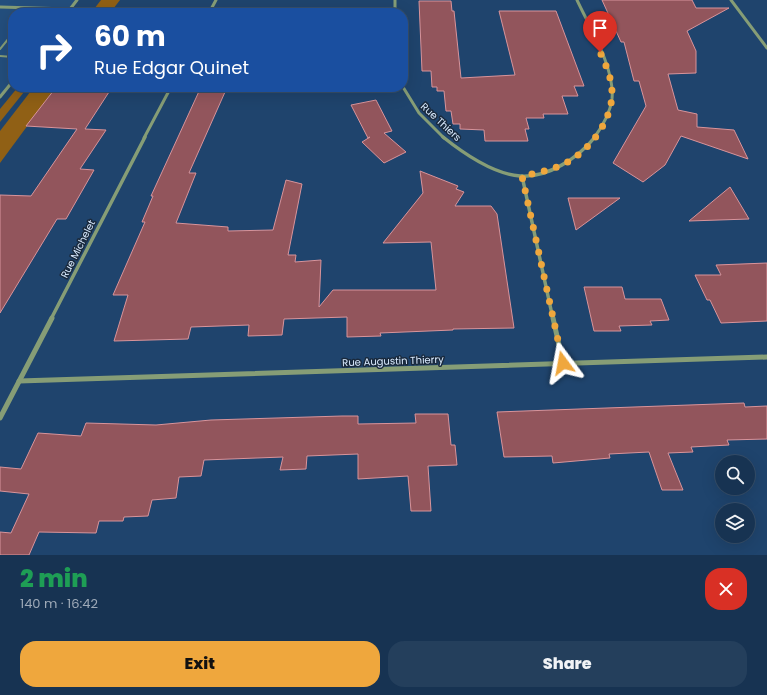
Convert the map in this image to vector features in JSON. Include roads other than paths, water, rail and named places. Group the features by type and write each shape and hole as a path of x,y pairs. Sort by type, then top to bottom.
{"street":[{"path":"71,8 77,0"},
{"path":"563,363 522,176 555,168 576,156 599,133 608,114 612,95 609,76 606,65 577,0"},
{"path":"731,0 767,48"},
{"path":"0,7 23,8"},
{"path":"0,97 8,87"},
{"name":"Rue Michelet","path":"0,418 168,92"},
{"name":"Rue Thiers","path":"406,92 414,108 440,135 456,148 472,158 497,170 522,176"},
{"name":"Rue Augustin Thierry","path":"19,381 767,357"}],"lane":[{"path":"0,49 8,39"}]}
